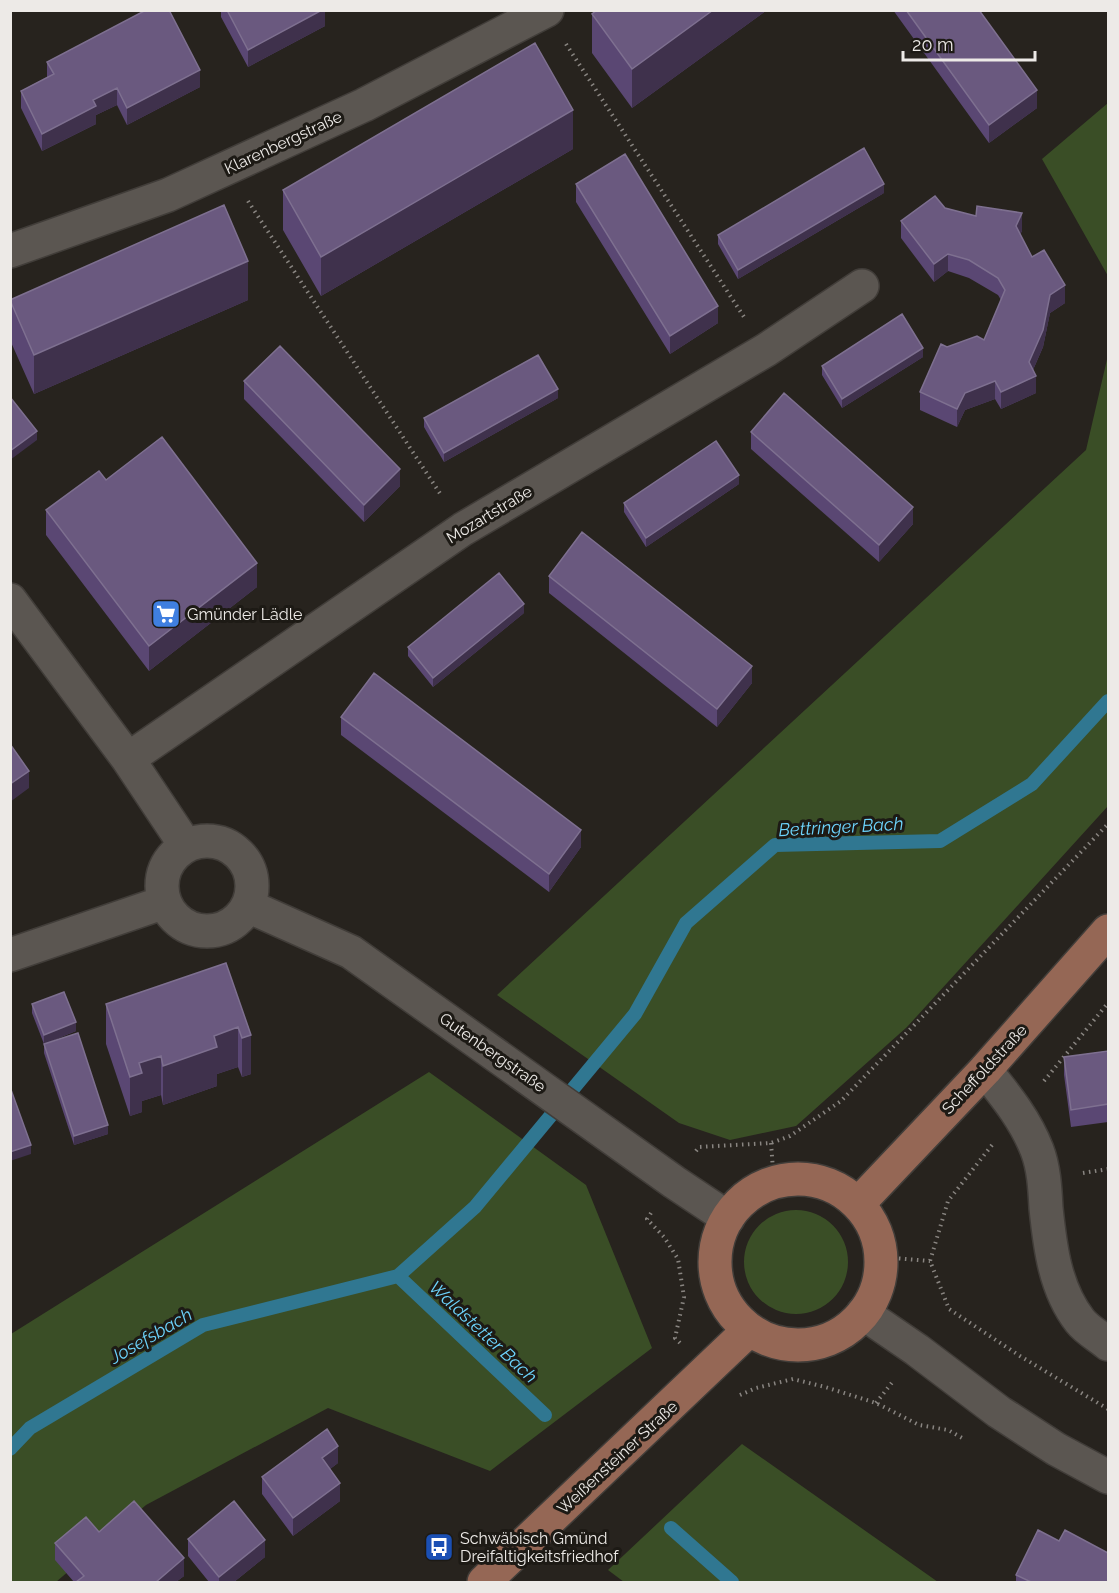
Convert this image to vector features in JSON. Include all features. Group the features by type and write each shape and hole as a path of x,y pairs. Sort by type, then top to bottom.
{"main road":[{"name":"Scheffoldstraße","path":"858,1204 985,1070 1108,931"},
{"path":"796,1179 818,1182 840,1190 858,1204 874,1229 881,1257 877,1287 863,1313 834,1337 810,1345 785,1344 749,1330 728,1307 717,1279 716,1247 728,1218 748,1196 763,1187 796,1179"},
{"name":"Weißensteiner Straße","path":"484,1582 749,1330"}],"street":[{"name":"Klarenbergstraße","path":"10,251 168,195 364,105 546,11"},
{"name":"Mozartstraße","path":"128,759 463,529 766,350 862,286"},
{"path":"10,600 128,759 186,846"},
{"path":"204,840 223,843 239,853 249,869 252,888 248,906 237,920 222,929 205,931 188,927 174,918 165,902 162,880 170,860 186,846 204,840"},
{"path":"10,956 165,902"},
{"name":"Gutenbergstraße","path":"248,906 351,951 674,1182 728,1218"},
{"path":"985,1070 1019,1112 1037,1150 1044,1179 1055,1270 1066,1297 1081,1322 1108,1344"},
{"path":"863,1313 917,1350 999,1412 1056,1449 1108,1477"}],"path":[{"path":"546,11 766,350"},
{"path":"226,168 463,529"},
{"path":"948,1431 919,1425 876,1403 793,1379 756,1388 740,1396 675,1338 684,1297 678,1259 664,1237 647,1219 699,1147 771,1143 790,1136 842,1101 1108,824"},
{"path":"771,1143 774,1183"},
{"path":"948,1201 930,1261 949,1309 1020,1356 1108,1408"},
{"path":"881,1257 930,1261"}],"green space":[{"path":"1108,103 1108,276 1042,159"},
{"path":"1108,355 1108,806 907,1027 796,1126 730,1140 679,1123 497,995 1086,450"},
{"path":"429,1072 586,1185 652,1348 490,1471 328,1408 146,1505 56,1582 11,1582 11,1334"},
{"path":"796,1210 816,1214 833,1225 844,1242 848,1262 844,1282 833,1299 816,1310 796,1314 776,1310 759,1299 748,1282 744,1262 748,1242 759,1225 776,1214"},
{"path":"742,1444 938,1582 624,1582 608,1570"}],"building":[{"path":"146,10 169,10 200,70 127,108 117,88 93,100 96,106 42,134 21,91 54,74 47,62"},
{"path":"227,10 322,10 248,50"},
{"path":"597,10 713,10 632,69 592,14"},
{"path":"906,10 979,10 1037,90 989,125"},
{"path":"535,43 573,110 321,257 283,190"},
{"path":"864,148 884,184 738,270 718,235"},
{"path":"625,154 718,306 670,336 576,184"},
{"path":"935,196 945,208 976,216 977,206 1022,213 1016,226 1032,257 1044,250 1065,285 1050,295 1043,330 1029,362 1036,376 1001,392 995,381 965,393 957,409 920,392 941,344 947,347 977,336 984,340 1005,290 998,278 969,260 948,254 934,264 901,221"},
{"path":"224,205 248,261 34,355 10,300"},
{"path":"902,314 923,348 842,399 822,366"},
{"path":"280,346 400,469 364,505 244,381"},
{"path":"538,355 558,389 444,453 424,418"},
{"path":"784,393 913,507 879,545 751,432"},
{"path":"10,397 37,431 10,451"},
{"path":"162,437 257,563 149,646 46,510 99,471 106,480"},
{"path":"716,441 739,475 646,538 624,503"},
{"path":"582,532 752,666 717,709 549,576"},
{"path":"499,573 524,604 433,678 408,647"},
{"path":"374,673 581,830 549,874 341,717"},
{"path":"10,744 29,771 10,784"},
{"path":"226,963 251,1035 242,1038 238,1027 214,1036 217,1047 163,1066 161,1056 139,1063 142,1073 130,1077 106,1004"},
{"path":"64,992 76,1022 44,1035 32,1004"},
{"path":"78,1033 108,1125 74,1136 44,1044"},
{"path":"1108,1051 1108,1104 1071,1110 1064,1057"},
{"path":"10,1087 31,1145 10,1152"},
{"path":"327,1429 338,1446 322,1458 340,1483 293,1518 262,1477"},
{"path":"134,1501 184,1558 156,1582 76,1582 84,1576 55,1543 86,1517 99,1532"},
{"path":"234,1501 265,1540 219,1577 188,1539"},
{"path":"1038,1530 1059,1541 1065,1530 1108,1553 1108,1582 1031,1582 1016,1575"}],"waterway":[{"name":"Bettringer Bach","path":"10,1449 30,1428 203,1325 398,1276 475,1207 635,1014 686,923 775,845 940,841 1032,784 1108,701"},
{"name":"Waldstetter Bach","path":"398,1276 545,1415"},
{"name":"Waldstetter Bach","path":"671,1528 732,1582"}],"place":[{"name":"Gmünder Lädle","path":"166,614"},
{"name":"Schwäbisch Gmünd Dreifaltigkeitsfriedhof","path":"439,1547"}],"water label":[{"name":"Josefsbach","path":"151,1336"}]}
